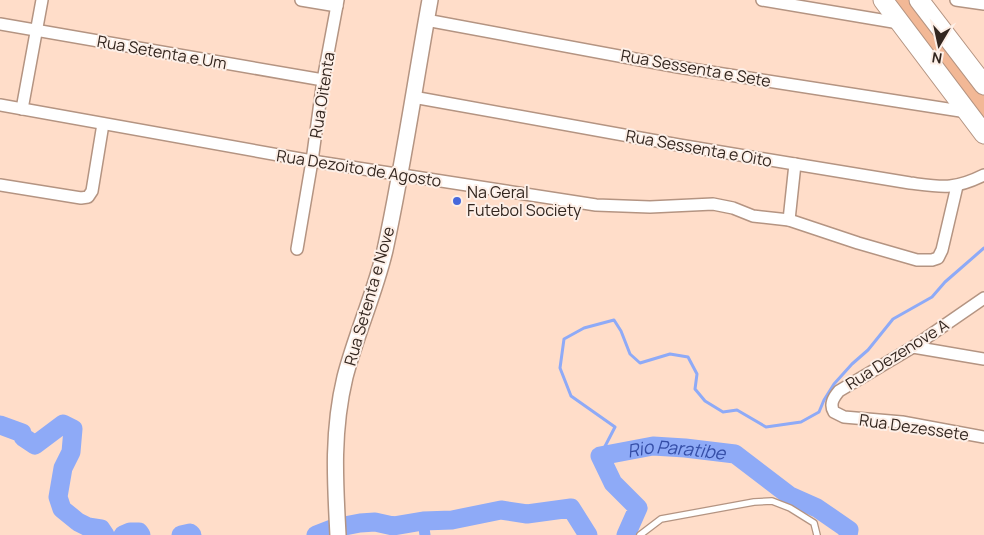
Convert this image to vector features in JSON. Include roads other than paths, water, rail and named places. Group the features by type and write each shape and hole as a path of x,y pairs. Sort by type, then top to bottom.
{"main road":[{"path":"883,0 984,134"},
{"path":"919,0 983,82"}],"street":[{"path":"22,110 42,0"},
{"path":"301,0 337,3"},
{"name":"Rua Setenta e Nove","path":"338,535 334,481 337,420 345,377 384,252 400,175 430,0"},
{"path":"762,0 900,22"},
{"path":"956,0 984,4"},
{"name":"Rua Oitenta","path":"297,249 337,3"},
{"name":"Rua Sessenta e Sete","path":"426,20 678,67 967,112"},
{"name":"Rua Setenta e Um","path":"0,24 323,80"},
{"name":"Rua Sessenta e Oito","path":"413,97 910,183 957,186 984,175"},
{"name":"Rua Dezoito de Agosto","path":"0,106 312,161 596,205 650,207 713,204 733,208 753,216 789,220 883,251 917,260 938,258 942,250 957,186"},
{"path":"0,185 81,198 88,197 92,191 103,124"},
{"path":"789,220 795,164"},
{"name":"Rua Dezenove A","path":"844,417 837,415 832,409 833,398 839,390 914,347 984,298"},
{"path":"914,347 984,359"},
{"name":"Rua Dezessete","path":"844,417 902,422 984,437"}],"lane":[{"path":"640,535 661,519 754,502 772,501 790,508 814,523 817,535"}],"waterway":[{"path":"600,456 615,427 571,396 560,368 564,339 584,328 614,320 621,331 630,354 640,363 670,354 688,357 697,374 695,389 705,401 723,412 737,410 766,427 801,422 819,412 834,384 868,350 893,319 932,297 945,282 984,248"},
{"name":"Rio Paratibe","path":"0,425 22,433 23,437 35,445 63,424 73,429 71,452 63,468 58,497 62,509 78,522 88,527 101,529 105,535"},
{"name":"Rio Paratibe","path":"626,535 638,508 613,483 600,456 653,446 735,454 790,496 817,508 849,530 848,535"},
{"name":"Rio Paratibe","path":"316,535 334,528 360,523 375,522 393,526 423,521 452,520 501,510 527,514 571,508 588,535"},
{"path":"423,521 425,535"},
{"name":"Rio Paratibe","path":"123,535 130,532 139,532 141,535"},
{"name":"Rio Paratibe","path":"181,535 190,533 192,535"}],"place":[{"name":"Na Geral Futebol Society","path":"457,201"}]}
